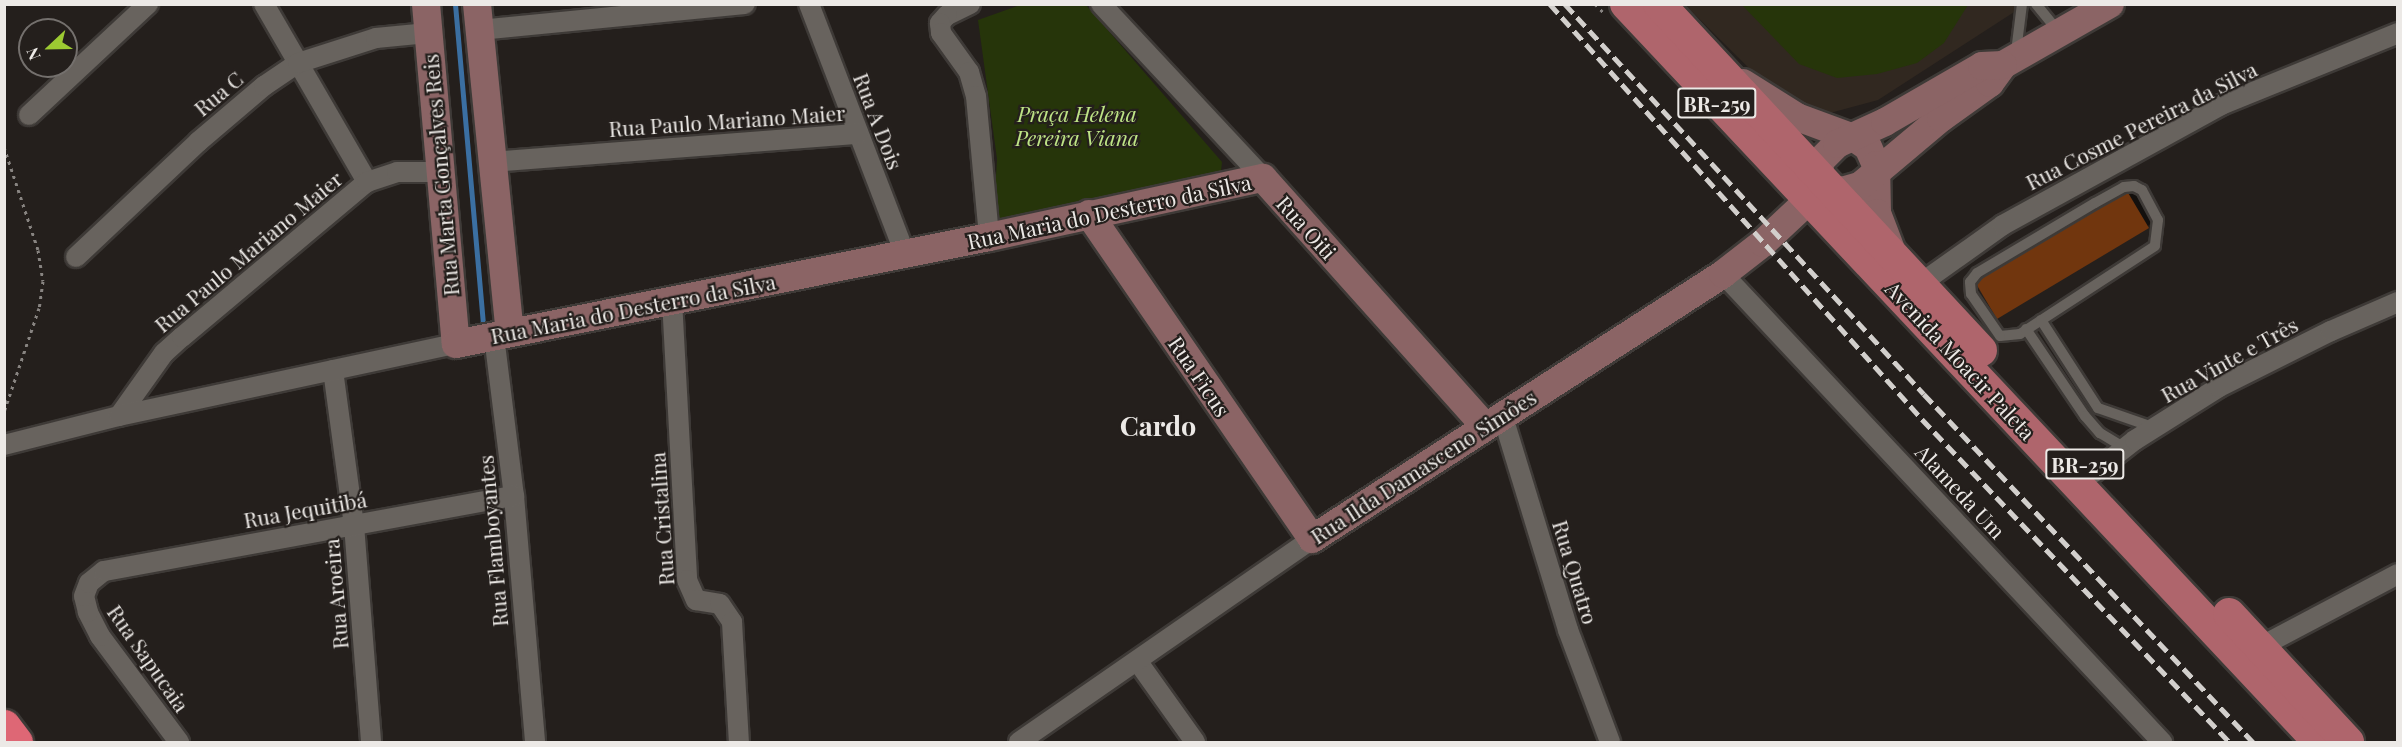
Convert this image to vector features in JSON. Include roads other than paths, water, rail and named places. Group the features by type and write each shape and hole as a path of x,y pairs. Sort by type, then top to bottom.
{"highway":[{"path":"4,726 16,742"}],"main road":[{"name":"Avenida Moacir Paleta","path":"1626,4 1817,193 2319,742"},
{"name":"Avenida Moacir Paleta","path":"1659,4 1716,65 1817,193 1892,252 2093,473 2348,742"}],"street":[{"path":"29,115 148,4"},
{"path":"264,4 367,182"},
{"name":"Rua Marta Gonçalves Reis","path":"426,4 438,172 456,344"},
{"path":"502,334 491,162 478,17 745,4"},
{"name":"Rua A Dois","path":"810,4 905,254"},
{"path":"970,4 947,15 940,23 941,33 969,72 976,96 989,237"},
{"name":"Rua Oiti","path":"1101,4 1493,420"},
{"path":"2009,62 1982,66 1837,144 1821,160 1817,193 1851,190 1875,174 1941,118 1990,83 2009,62 2110,4"},
{"name":"Rua C","path":"76,257 198,142 298,63 376,38 428,33"},
{"name":"Rua Cosme Pereira da Silva","path":"1920,284 2003,225 2221,105 2397,33"},
{"path":"1716,65 1778,107 1868,147 1875,165 1877,213 1892,252"},
{"name":"Rua Paulo Mariano Maier","path":"491,162 858,134"},
{"name":"Rua Paulo Mariano Maier","path":"119,416 176,342 367,182 397,172 438,172"},
{"name":"Rua Maria do Desterro da Silva","path":"4,445 119,416 502,334 989,237 1263,178"},
{"name":"Rua Ilda Damasceno Simôes","path":"1019,742 1138,662 1312,539 1493,420 1723,274 1817,193"},
{"name":"Rua Ficus","path":"1089,214 1312,539"},
{"name":"Alameda Um","path":"1723,274 2162,742"},
{"name":"Rua Cristalina","path":"672,300 689,589 696,600 720,604 732,622 739,742"},
{"name":"Rua Vinte e Três","path":"2093,473 2125,448 2229,382 2397,302"},
{"name":"Rua Flamboyantes","path":"502,334 535,742"},
{"name":"Rua Aroeira","path":"333,370 354,525 371,742"},
{"name":"Rua Quatro","path":"1493,420 1568,630 1611,742"},
{"name":"Rua Jequitibá","path":"104,571 514,496"},
{"name":"Rua Sapucaia","path":"104,571 89,583 84,596 88,612 100,636 179,742"},
{"path":"2260,647 2397,574"},
{"path":"1138,662 1195,742"}],"lane":[{"path":"2009,62 2022,4"},
{"path":"2036,4 2061,34"},
{"path":"2124,187 2142,190 2158,220 2155,246 2026,329 2009,338 2000,336 1971,294 1970,282 1977,273 2124,187"},
{"path":"2041,320 2098,408 2155,428"},
{"path":"2026,329 2085,416 2100,433 2125,448"}],"waterway":[{"path":"455,4 483,323"}],"railway":[{"path":"1550,4 1922,419 2230,742"},
{"path":"1565,4 1924,394 2253,742"}],"district":[{"name":"Cardo","path":"1158,426"}],"park label":[{"name":"Praça Helena Pereira Viana","path":"1077,125"}]}
